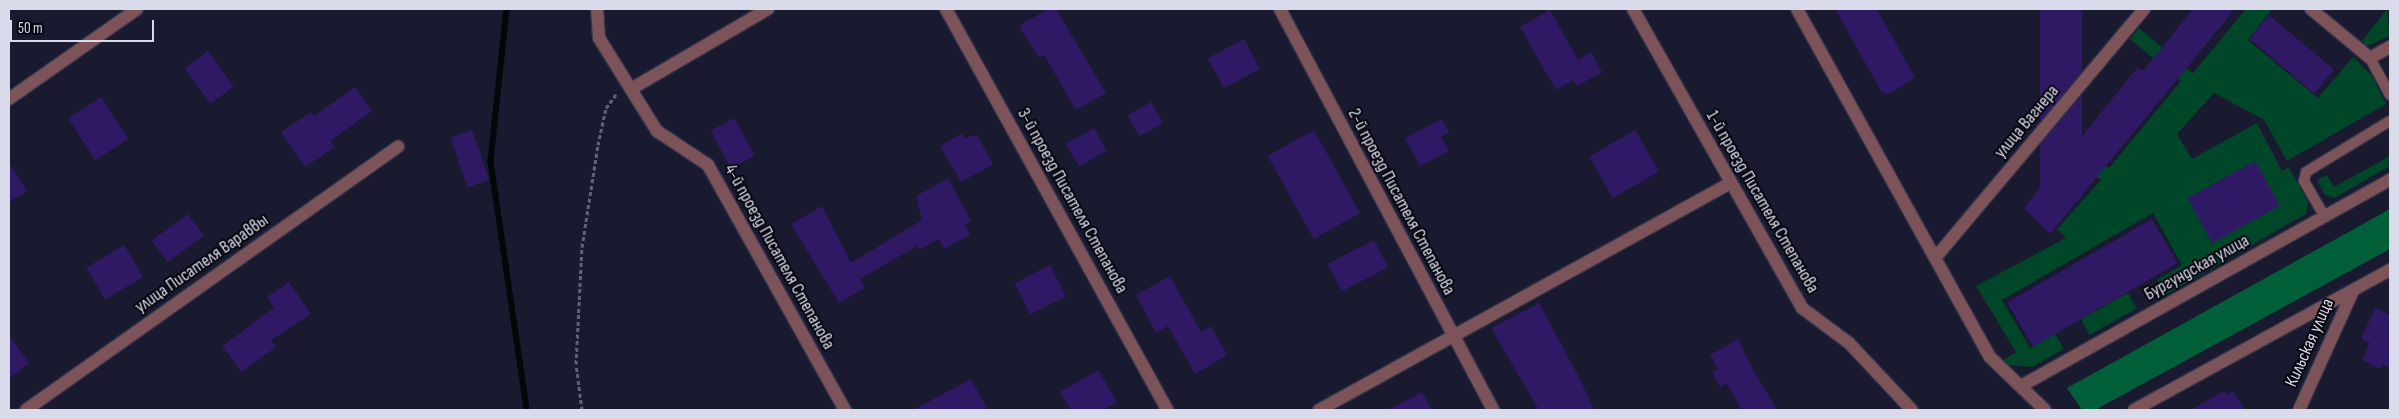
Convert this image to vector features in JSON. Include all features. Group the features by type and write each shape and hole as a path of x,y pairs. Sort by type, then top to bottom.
{"street":[{"path":"9,99 137,9"},
{"path":"597,9 599,38 628,84 768,9"},
{"name":"3-й проезд Писателя Степанова","path":"946,9 1167,410"},
{"name":"2-й проезд Писателя Степанова","path":"1280,9 1452,337 1493,410"},
{"name":"1-й проезд Писателя Степанова","path":"1634,9 1729,184 1802,308 1849,344 1912,410"},
{"path":"1797,9 1990,357 2045,410"},
{"name":"улица Вагнера","path":"1936,257 2144,9"},
{"path":"2311,9 2370,58 2390,47"},
{"name":"4-й проезд Писателя Степанова","path":"628,84 657,131 708,165 845,410"},
{"name":"улица Писателя Вараввы","path":"26,410 398,147"},
{"name":"Бургундская улица","path":"2021,386 2390,180"},
{"path":"1319,410 1729,184"},
{"path":"2134,410 2390,270"},
{"name":"Кильская улица","path":"2300,410 2353,291"}],"lane":[{"path":"2370,58 2390,95"},
{"path":"2325,217 2304,181 2306,172 2390,121"}],"path":[{"path":"582,410 576,364 582,247 606,108 628,84"}],"green space":[{"path":"2246,9 2272,9 2248,40 2318,98 2353,57 2372,76 2386,104 2287,161 2264,120 2214,93 2177,134 2192,159 2257,123 2282,171 2289,167 2308,202 2306,214 2165,295 2157,280 2182,265 2153,213 2002,300 2030,348 2055,334 2064,349 2032,367 2009,365 2003,360 2016,352 1976,286 2066,238 2057,229 2101,180 2047,138 2056,127 2109,168 2181,81 2130,39 2139,28 2193,73"},
{"path":"2387,9 2390,36 2367,46 2362,41"},
{"path":"2390,156 2390,166 2334,198 2325,195 2317,180 2327,175 2334,187"},
{"path":"2390,209 2390,249 2095,410 2082,410 2067,388"},
{"path":"2128,293 2137,309 2089,335 2081,319"}],"building":[{"path":"1048,9 1056,9 1106,93 1076,110 1044,55 1039,58 1019,26"},
{"path":"1835,9 1877,9 1915,78 1886,95 1881,91"},
{"path":"2040,9 2082,9 2082,198 2040,198"},
{"path":"2193,9 2235,9 2050,234 2024,208 2138,67 2143,71"},
{"path":"1550,10 1578,60 1591,52 1602,72 1577,86 1573,80 1556,90 1520,27"},
{"path":"2269,15 2334,70 2314,93 2249,39"},
{"path":"1244,39 1260,69 1224,88 1208,58"},
{"path":"208,51 234,87 210,104 185,68"},
{"path":"355,87 372,111 330,141 335,147 305,167 281,132 311,112 314,116"},
{"path":"101,97 128,139 96,160 68,118"},
{"path":"1151,102 1163,123 1140,136 1128,116"},
{"path":"734,118 755,156 731,169 710,131"},
{"path":"1442,119 1449,132 1441,137 1449,151 1420,166 1405,138"},
{"path":"1094,128 1107,151 1079,166 1066,144"},
{"path":"472,130 489,180 468,188 450,137"},
{"path":"1314,130 1360,213 1314,239 1268,156"},
{"path":"1635,130 1659,172 1613,198 1589,156"},
{"path":"962,133 965,138 977,135 993,164 961,182 940,146"},
{"path":"2255,161 2280,206 2212,243 2188,198"},
{"path":"9,162 27,191 9,202"},
{"path":"948,178 971,221 965,224 970,235 944,249 939,239 919,250 917,246 860,279 865,288 839,303 791,224 822,206 851,263 922,220 916,196"},
{"path":"188,214 204,236 167,262 152,240"},
{"path":"2152,219 2178,263 2033,347 2007,303"},
{"path":"1374,240 1388,268 1342,291 1328,264"},
{"path":"124,245 143,277 105,299 86,268"},
{"path":"1050,265 1066,296 1030,314 1014,283"},
{"path":"1170,276 1201,332 1211,326 1227,355 1195,374 1168,326 1156,333 1136,295"},
{"path":"289,282 311,314 271,340 276,347 241,372 222,346 274,308 267,297"},
{"path":"1539,303 1579,377 1594,410 1539,410 1491,328"},
{"path":"2375,308 2390,315 2390,368 2382,364 2380,369 2362,360 2370,343 2361,339"},
{"path":"9,335 29,363 9,378"},
{"path":"1738,339 1752,368 1777,410 1742,410 1726,383 1720,387 1712,372 1718,369 1710,355"},
{"path":"1098,370 1117,402 1103,410 1071,410 1060,392"},
{"path":"971,379 988,410 913,410"},
{"path":"2224,391 2227,395 2233,391 2245,410 2191,410"},
{"path":"1422,392 1432,410 1388,410"}],"waterway":[{"path":"507,9 491,162 527,410"}]}
